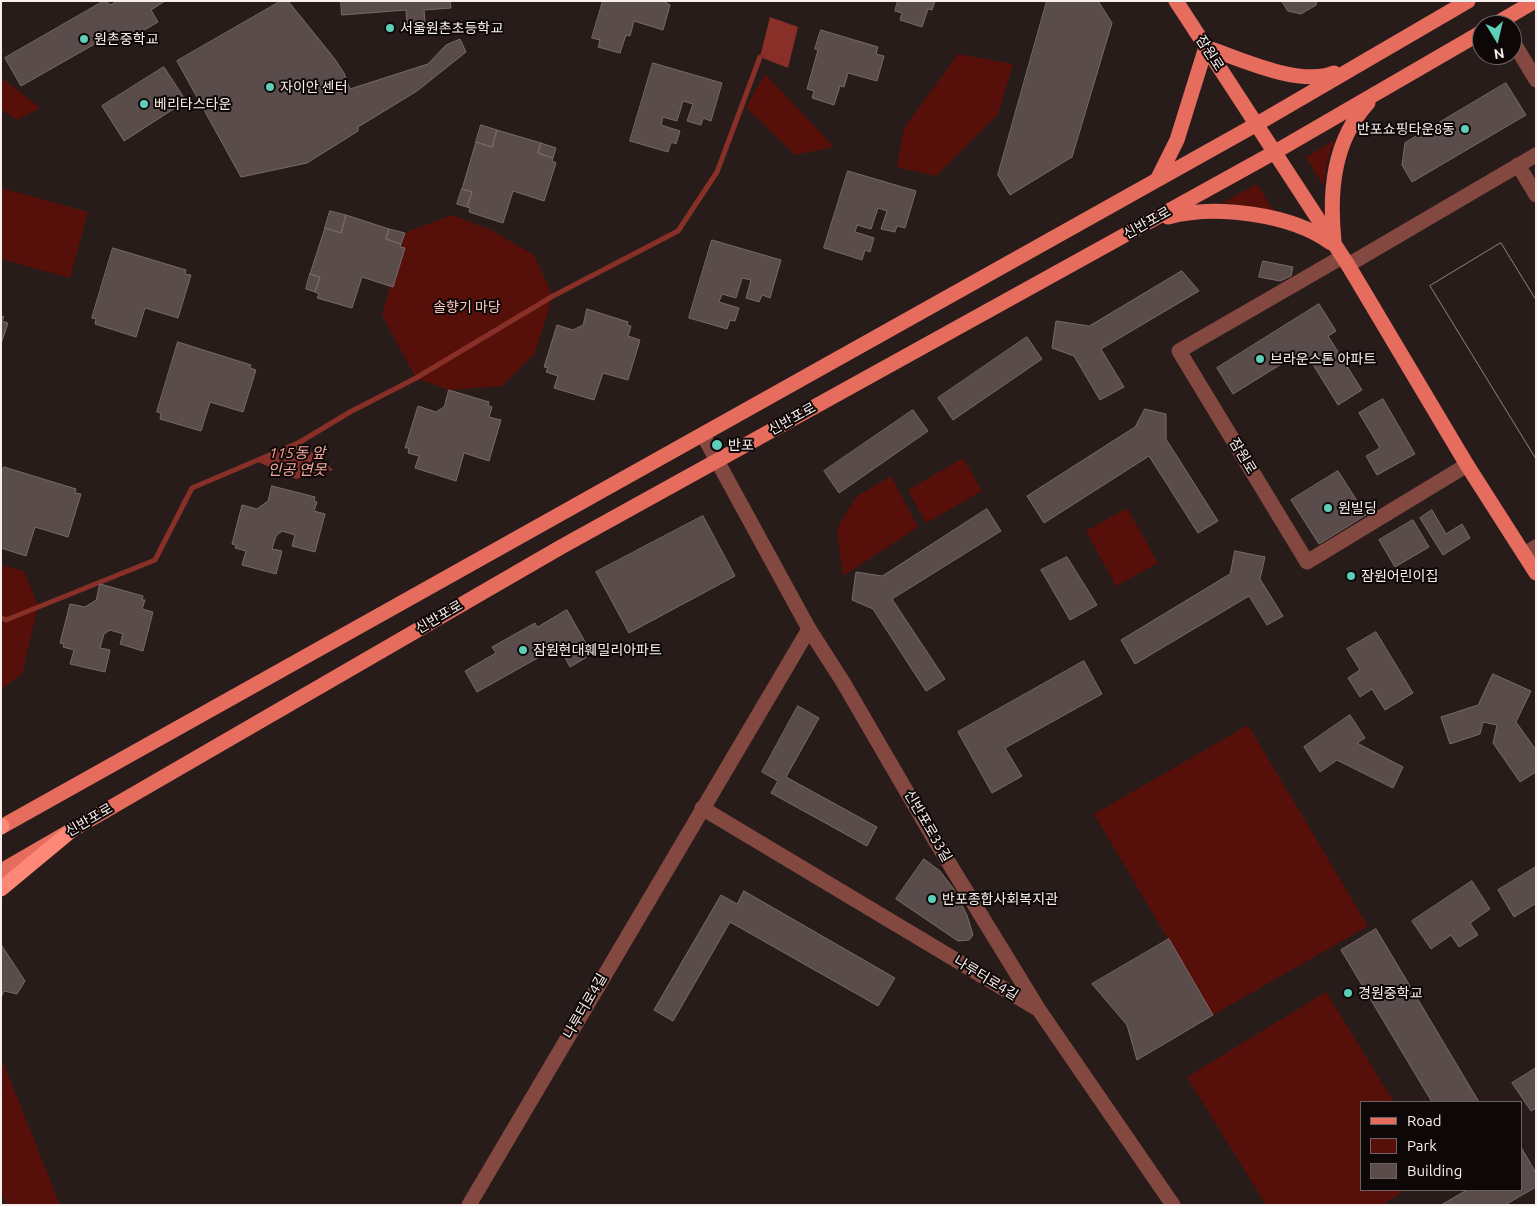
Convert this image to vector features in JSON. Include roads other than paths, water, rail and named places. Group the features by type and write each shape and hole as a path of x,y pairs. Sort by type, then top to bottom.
{"highway":[{"path":"1,888 72,830"}],"main road":[{"name":"잠원로","path":"1176,1 1342,256 1467,465 1530,550 1536,573"},
{"path":"2,827 1257,124 1468,1"},
{"path":"1513,15 1535,1"},
{"name":"신반포로","path":"1,871 561,547 1275,152 1472,38"},
{"path":"1158,178 1177,140 1206,47 1254,64 1306,78 1331,75 1372,56"},
{"path":"1342,256 1332,199 1340,150 1353,121 1380,92"},
{"path":"1147,222 1190,212 1236,212 1290,223 1323,236 1342,256"}],"street":[{"path":"1522,57 1536,80"},
{"name":"잠원로","path":"1467,465 1307,562 1179,351 1342,256 1536,155"},
{"path":"1518,165 1536,195"},
{"name":"신반포로33길","path":"703,435 809,629 843,682 933,837 1039,1010 1173,1205"},
{"name":"나루터로4길","path":"469,1205 809,629"},
{"name":"나루터로4길","path":"702,808 1039,1010"}],"water":[{"path":"770,17 798,27 788,68 760,57"},
{"name":"115동 앞 인공 연못","path":"300,442 333,470 296,479 256,461"}],"waterway":[{"path":"1,618 6,620 155,560 192,488 300,442 350,412 416,378 553,296 678,231 717,172 760,57"}],"place":[{"name":"서울원촌초등학교","path":"390,28"},
{"name":"원촌중학교","path":"84,39"},
{"name":"자이안 센터","path":"270,87"},
{"name":"베리타스타운","path":"144,104"},
{"name":"반포쇼핑타운8동","path":"1465,129"},
{"name":"브라운스톤 아파트","path":"1260,359"},
{"name":"반포","path":"717,445"},
{"name":"원빌딩","path":"1328,508"},
{"name":"잠원어린이집","path":"1351,576"},
{"name":"잠원현대훼밀리아파트","path":"523,650"},
{"name":"반포종합사회복지관","path":"932,899"},
{"name":"경원중학교","path":"1348,993"}],"park label":[{"name":"솔향기 마당","path":"467,307"}]}
